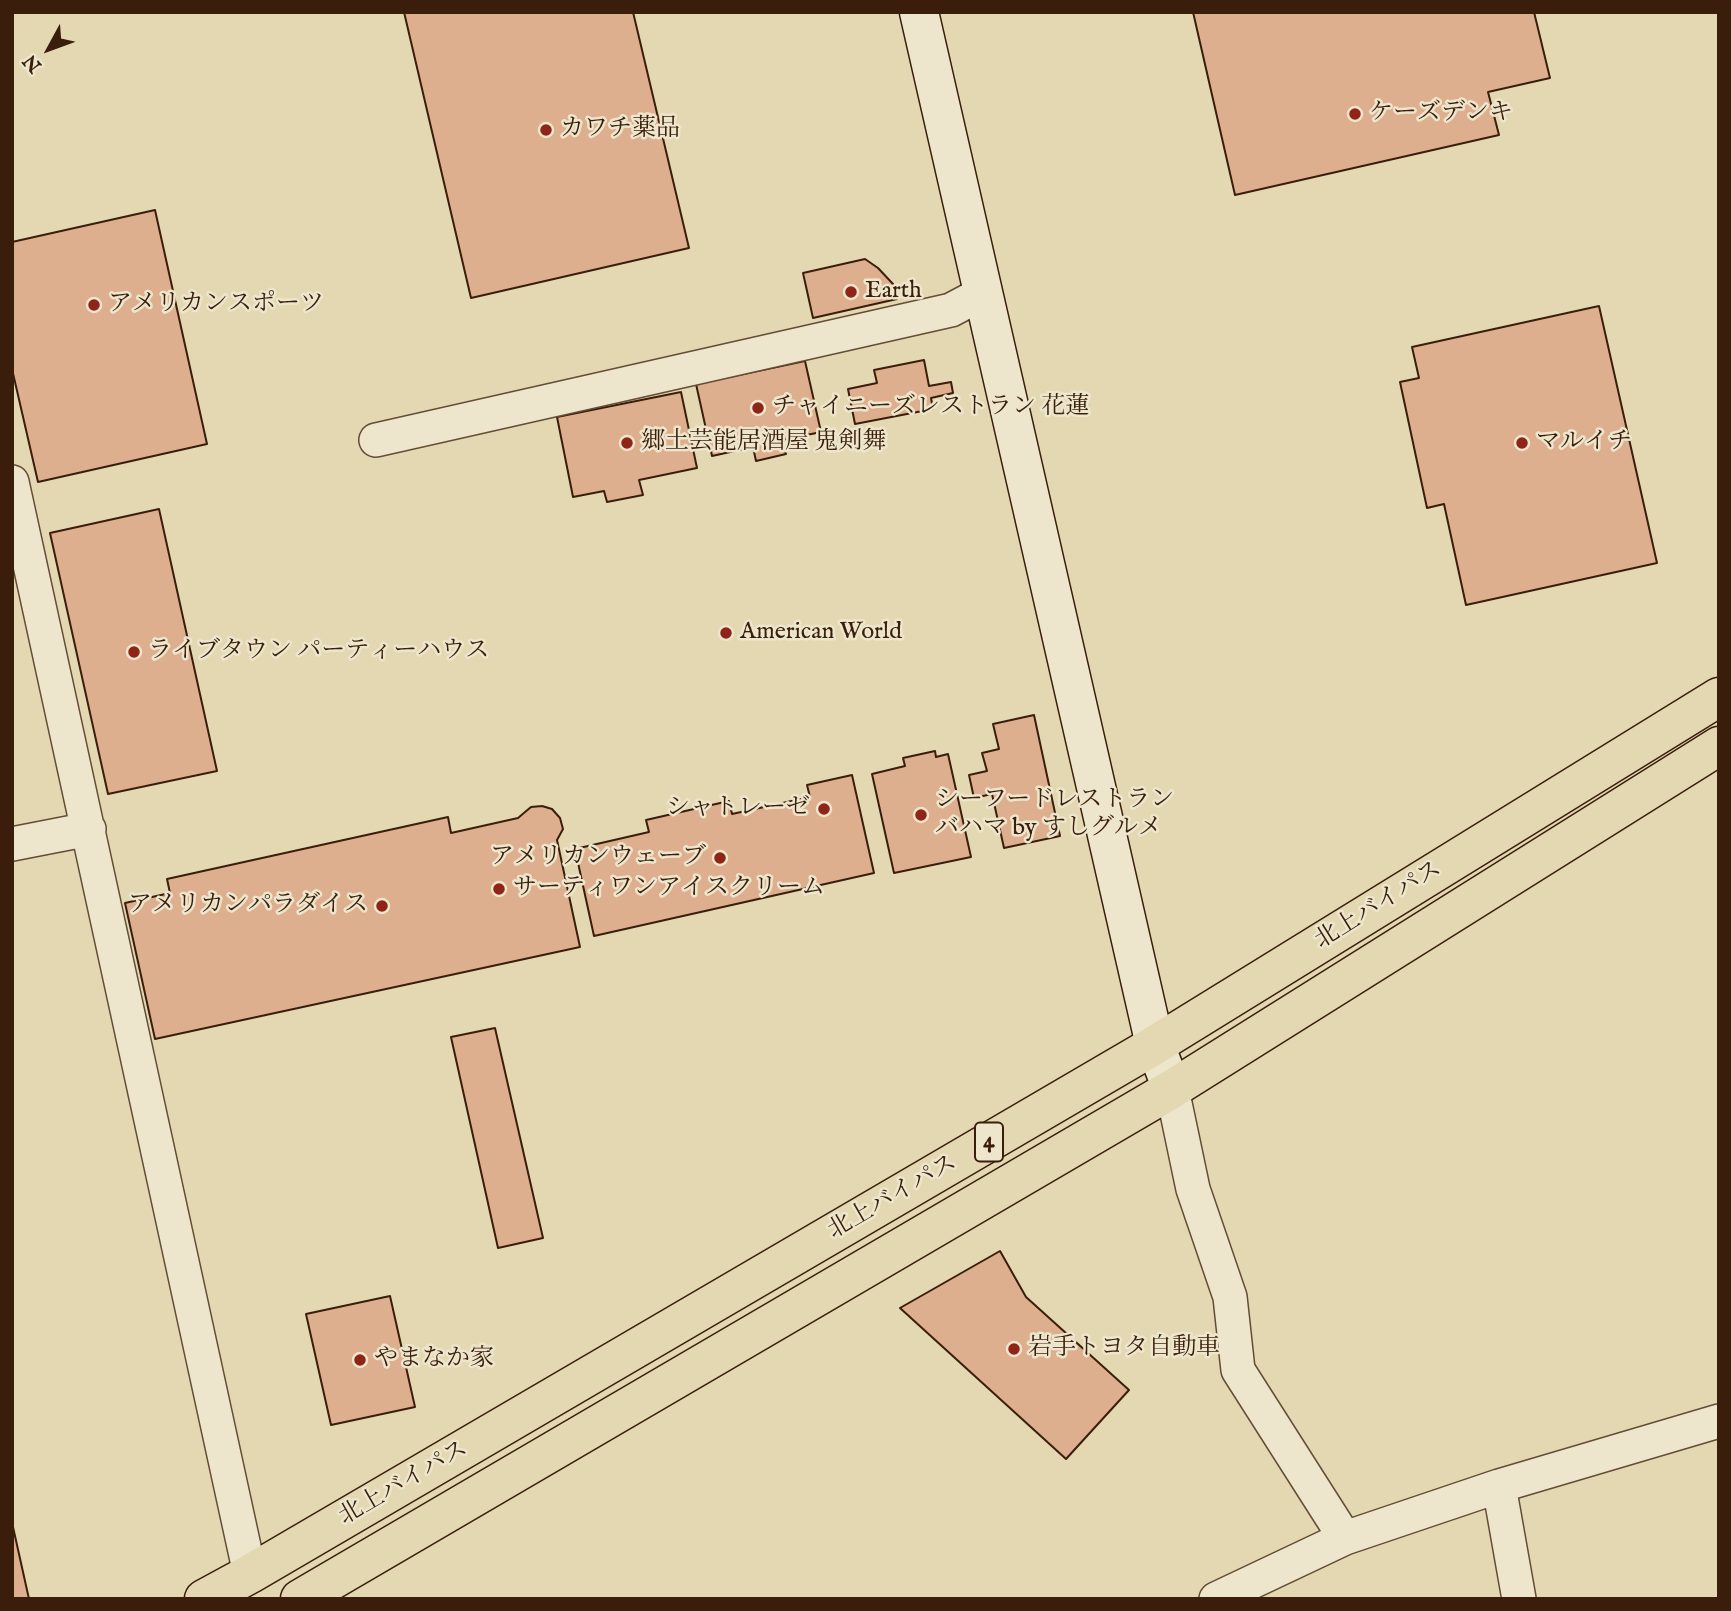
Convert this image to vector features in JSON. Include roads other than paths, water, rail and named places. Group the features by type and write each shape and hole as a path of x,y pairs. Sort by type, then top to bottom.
{"highway":[{"name":"北上バイパス","path":"204,1599 1155,1045 1719,697"},
{"name":"北上バイパス","path":"300,1599 1172,1089 1719,746"}],"street":[{"path":"919,12 1155,1045 1172,1089 1193,1189 1230,1297 1238,1370 1345,1538"},
{"path":"376,440 951,310 983,293"},
{"path":"12,482 250,1574"},
{"path":"12,845 89,829"},
{"path":"1216,1599 1345,1538 1499,1486 1719,1421"},
{"path":"1499,1486 1519,1599"}],"place":[{"name":"ケーズデンキ","path":"1355,114"},
{"name":"カワチ薬品","path":"546,130"},
{"name":"Earth","path":"851,292"},
{"name":"アメリカンスポーツ","path":"94,305"},
{"name":"チャイニーズレストラン 花蓮","path":"758,408"},
{"name":"郷土芸能居酒屋 鬼剣舞","path":"627,443"},
{"name":"マルイチ","path":"1522,443"},
{"name":"American World","path":"726,633"},
{"name":"ライブタウン パーティーハウス","path":"134,652"},
{"name":"シャトレーゼ","path":"824,809"},
{"name":"シーフードレストラン バハマ by すしグルメ","path":"921,815"},
{"name":"アメリカンウェーブ","path":"720,858"},
{"name":"サーティワンアイスクリーム","path":"499,889"},
{"name":"アメリカンパラダイス","path":"382,906"},
{"name":"岩手トヨタ自動車","path":"1014,1349"},
{"name":"やまなか家","path":"360,1360"}]}
